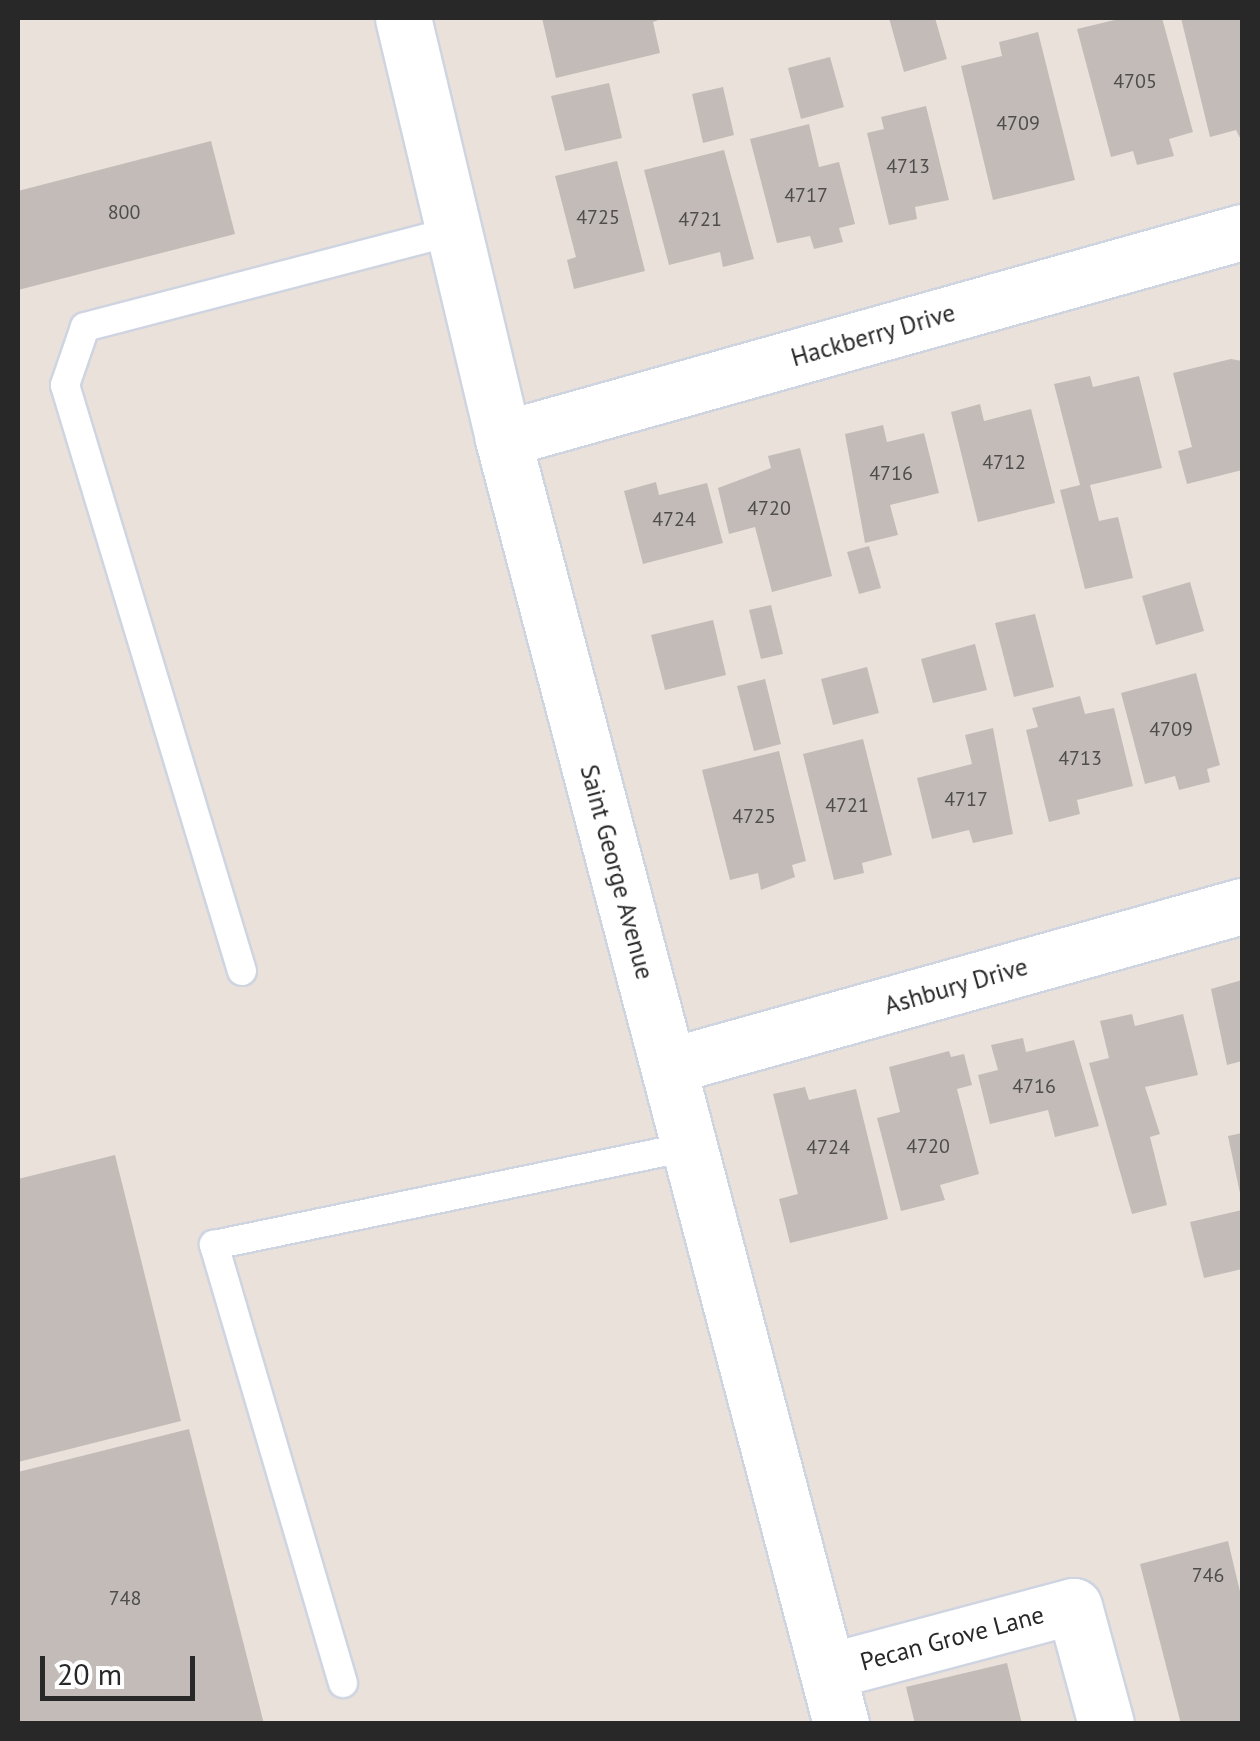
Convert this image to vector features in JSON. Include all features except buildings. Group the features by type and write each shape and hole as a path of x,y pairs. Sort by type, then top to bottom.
{"street":[{"name":"Saint George Avenue","path":"403,18 503,438 841,1724"},
{"name":"Hackberry Drive","path":"503,438 1242,232"},
{"name":"Ashbury Drive","path":"668,1066 1242,906"},
{"name":"Pecan Grove Lane","path":"829,1671 1074,1606 1106,1724"}],"lane":[{"path":"242,972 65,385 85,327 454,230"},
{"path":"343,1683 214,1245 690,1146"}]}
